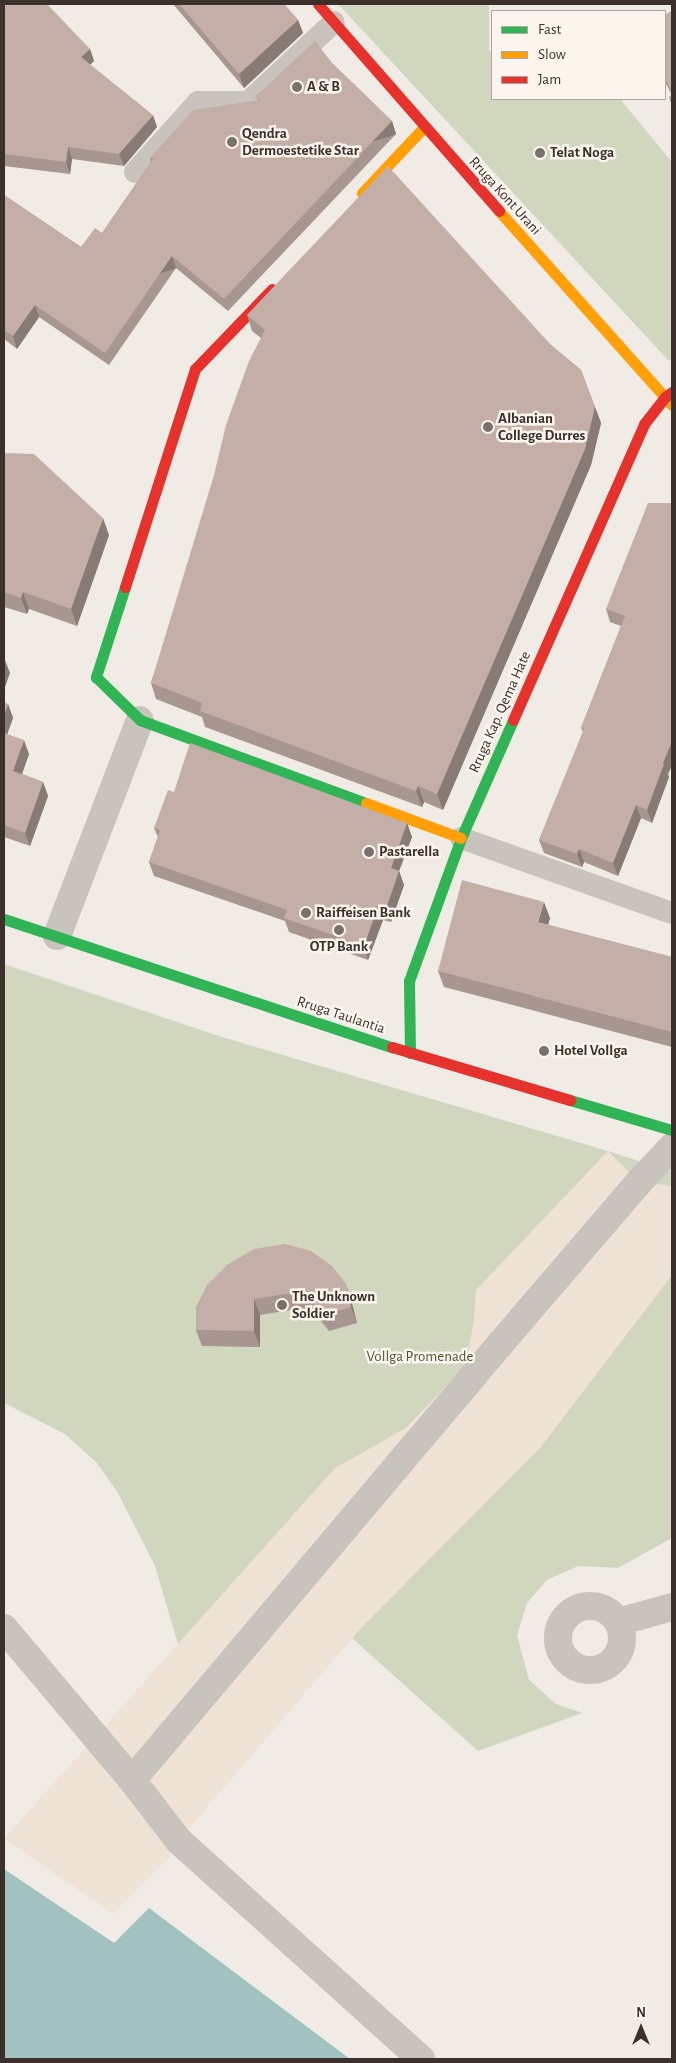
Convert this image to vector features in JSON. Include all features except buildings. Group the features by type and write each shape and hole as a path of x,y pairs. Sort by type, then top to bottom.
{"street":[{"name":"Rruga Kont Urani","path":"318,4 424,127 670,398"},
{"path":"357,199 424,127"},
{"path":"282,278 195,369 96,677 140,720 461,838"},
{"name":"Rruga Kap. Qema Hate","path":"410,1053 409,981 461,838 644,424 670,398"},
{"path":"57,936 140,720"},
{"name":"Rruga Taulantia","path":"4,919 410,1053 672,1130"},
{"path":"132,1780 638,1182 672,1147"},
{"path":"618,1622 672,1607"},
{"path":"4,1628 132,1780 178,1840 421,2059"}],"lane":[{"path":"135,172 198,102 248,102 334,22"},
{"path":"461,838 672,912"}],"green space":[{"path":"338,4 489,4 491,100 621,100 672,162 672,358 669,361"},
{"name":"Vollga Promenade","path":"4,964 222,1037 608,1151 672,1172 672,1538 618,1568 578,1566 547,1580 527,1603 517,1635 529,1680 556,1704 582,1713 478,1751 343,1630 262,1551 178,1644 155,1566 118,1493 97,1463 65,1434 4,1403"}],"shaded area":[{"path":"608,1151 639,1182 672,1186 672,1275 540,1448 362,1627 179,1840 171,1855 113,1913 4,1839 335,1468 406,1428 466,1365 474,1320 476,1290"}],"water":[{"path":"4,1869 114,1943 149,1908 350,2059 4,2059"}],"traffic: fast":[{"path":"125,587 96,677 140,720 366,803"},
{"path":"410,1053 409,981 461,838 513,720"},
{"path":"4,919 392,1047"},
{"path":"570,1100 672,1130"}],"traffic: slow":[{"path":"362,193 424,127"},
{"path":"499,211 672,405"},
{"path":"366,803 461,838"}],"traffic: jam":[{"path":"318,4 499,211"},
{"path":"125,587 195,369 272,289"},
{"path":"513,720 644,424 665,397 672,392"},
{"path":"392,1047 570,1100"}],"place":[{"name":"A & B","path":"297,87"},
{"name":"Qendra Dermoestetike Star","path":"232,142"},
{"name":"Telat Noga","path":"540,153"},
{"name":"Albanian College Durres","path":"488,427"},
{"name":"Pastarella","path":"369,852"},
{"name":"Raiffeisen Bank","path":"306,913"},
{"name":"OTP Bank","path":"339,930"},
{"name":"Hotel Vollga","path":"544,1051"},
{"name":"The Unknown Soldier","path":"282,1305"}]}
